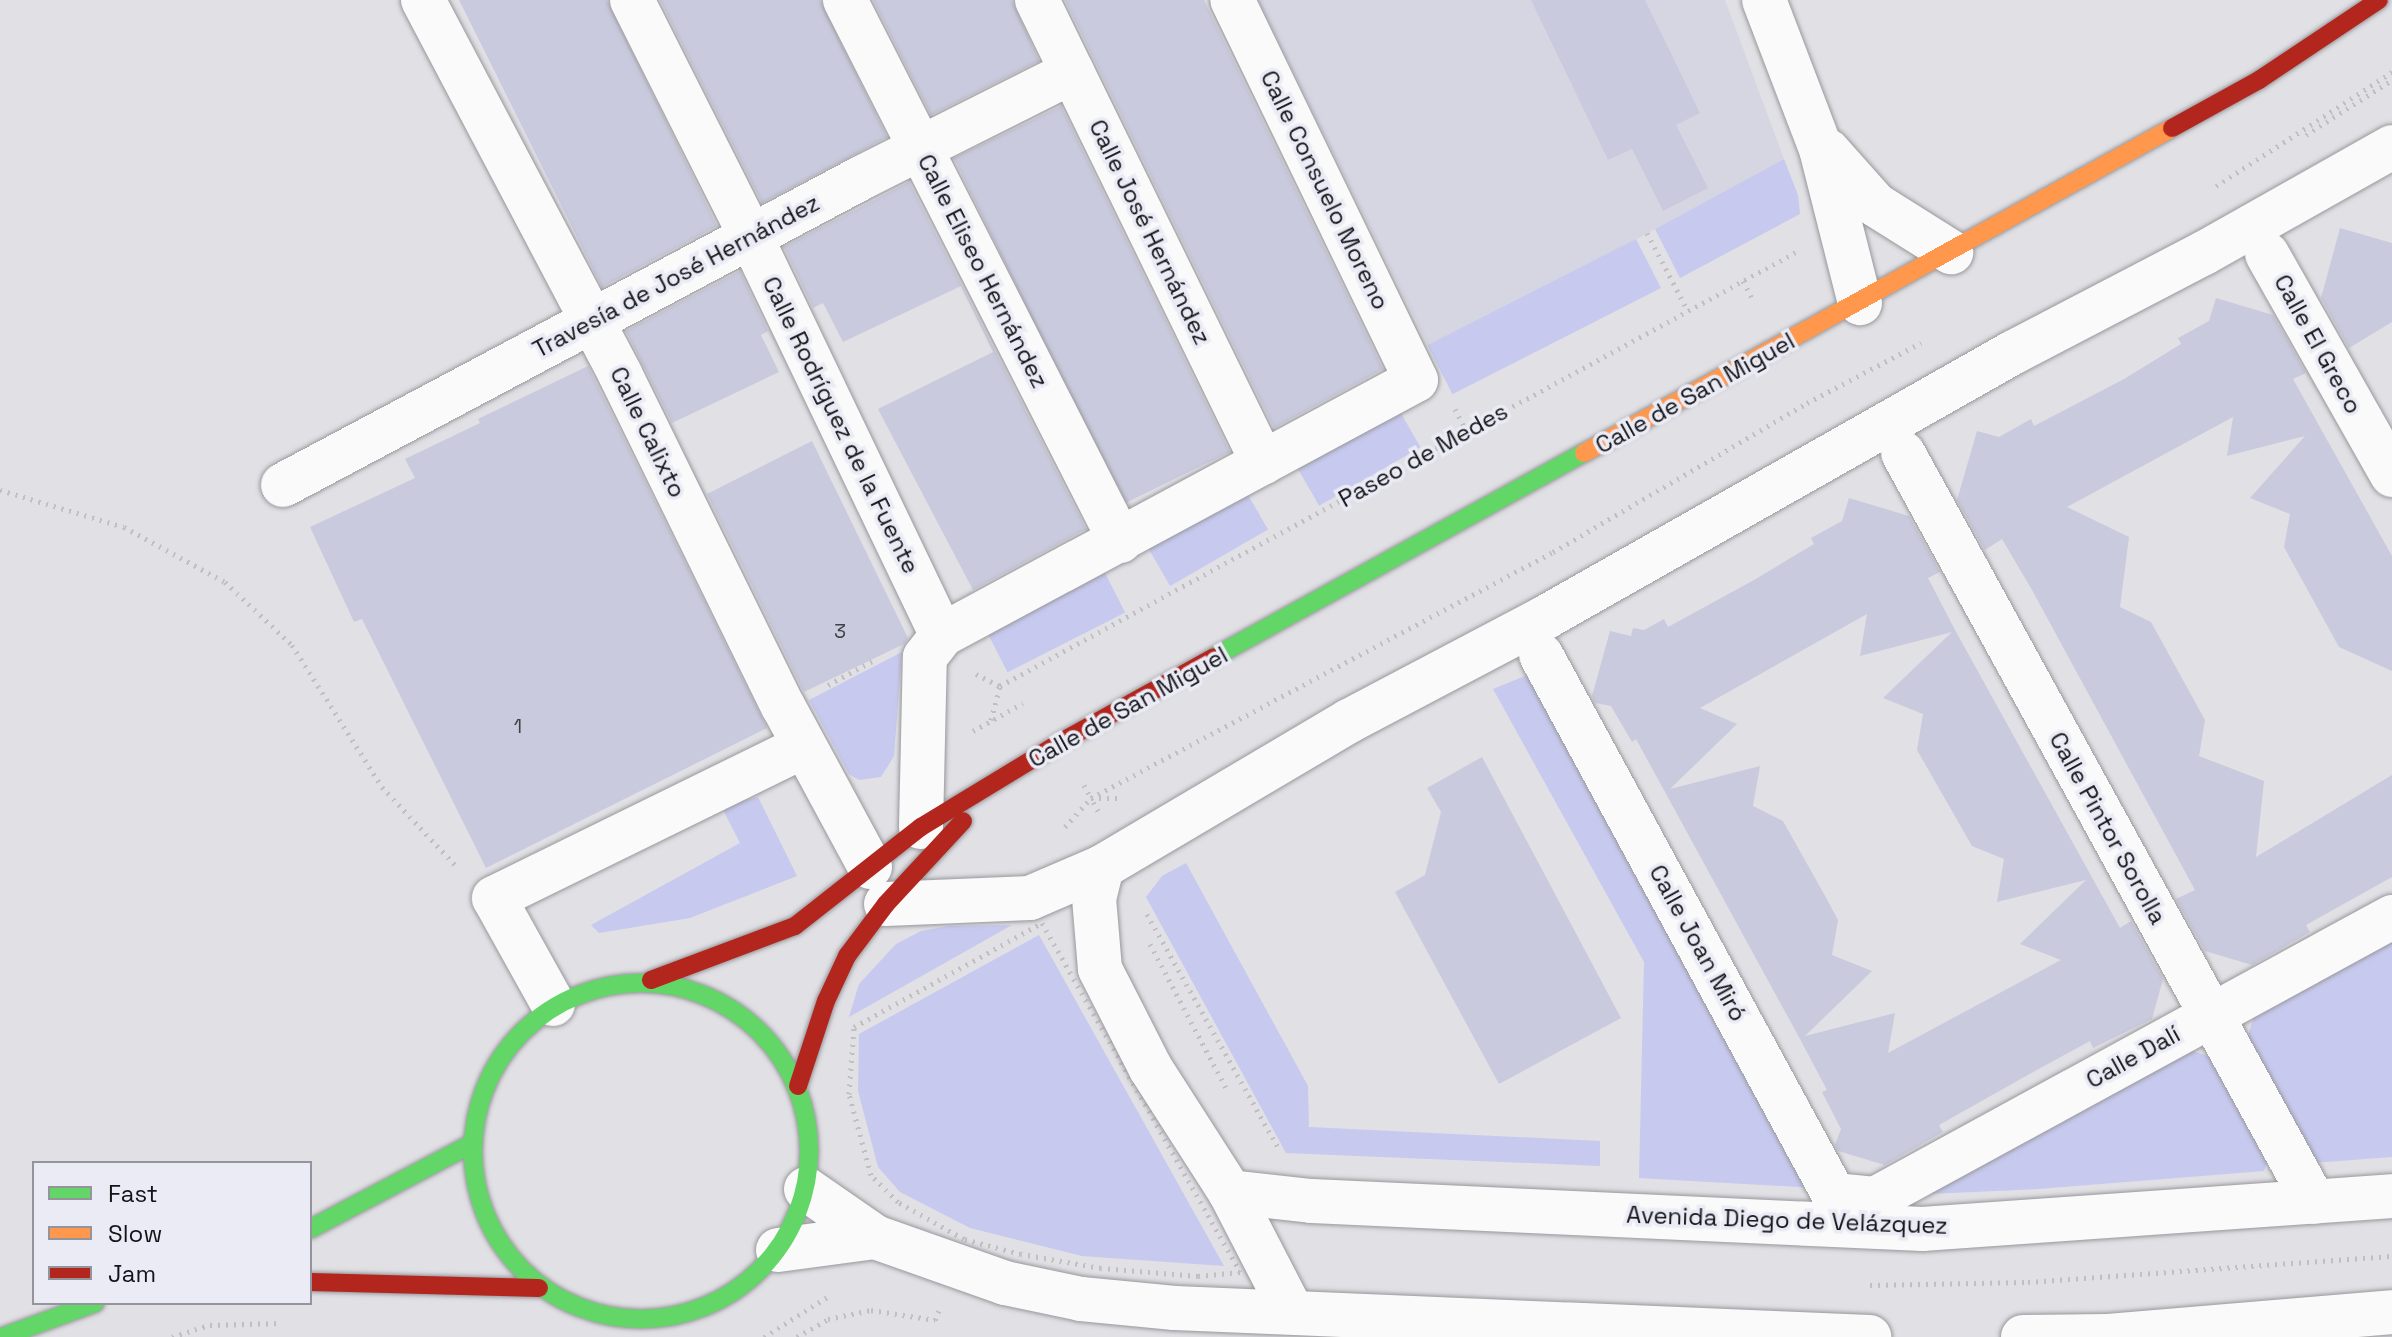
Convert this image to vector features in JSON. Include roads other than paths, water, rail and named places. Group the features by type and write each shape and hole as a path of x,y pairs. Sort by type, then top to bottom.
{"main road":[{"name":"Calle de San Miguel","path":"798,1086 826,1001 878,885 921,827 1004,777 2259,80 2379,0"},
{"name":"Calle de San Miguel","path":"651,980 795,926 878,885 1004,777"},
{"path":"651,980 712,995 764,1033 798,1086 811,1155 806,1189 778,1250 741,1288 693,1312 641,1321 588,1312 539,1288 501,1248 478,1198 471,1144 494,1063 553,1004 600,984 651,980"},
{"path":"312,1228 471,1144"},
{"path":"312,1282 539,1288"},
{"path":"2,1337 90,1305"}],"street":[{"name":"Calle Calixto","path":"423,0 591,321 804,746 878,885"},
{"name":"Calle Rodríguez de la Fuente","path":"632,0 751,237 942,635"},
{"name":"Calle Eliseo Hernández","path":"845,0 1120,541"},
{"name":"Calle José Hernández","path":"1037,0 1263,463"},
{"name":"Calle Consuelo Moreno","path":"1232,0 1416,380 1263,463"},
{"path":"1764,0 1834,190 1860,303"},
{"name":"Travesía de José Hernández","path":"283,485 920,148 1072,72"},
{"path":"1818,141 1876,205 1951,252"},
{"path":"878,885 1030,898 1102,867 1349,721 1546,617 2012,353 2204,253 2392,147"},
{"name":"Calle El Greco","path":"2267,254 2392,475"},
{"name":"Calle Pintor Sorolla","path":"1903,453 2314,1202"},
{"path":"921,827 925,657 942,635 1263,463"},
{"name":"Calle Joan Miró","path":"1541,655 1834,1195 1875,1199"},
{"path":"553,1004 494,898 804,746"},
{"path":"1102,867 1094,898 1100,969 1151,1069 1230,1192 1292,1312"},
{"name":"Calle Dalí","path":"1875,1199 2392,917"},
{"path":"806,1189 875,1237 1005,1283 1081,1299 1175,1308 1869,1337"},
{"name":"Avenida Diego de Velázquez","path":"1230,1192 1312,1201 1922,1229 2392,1196"},
{"path":"778,1250 875,1237"},
{"path":"2023,1337 2108,1336 2392,1312"}]}
